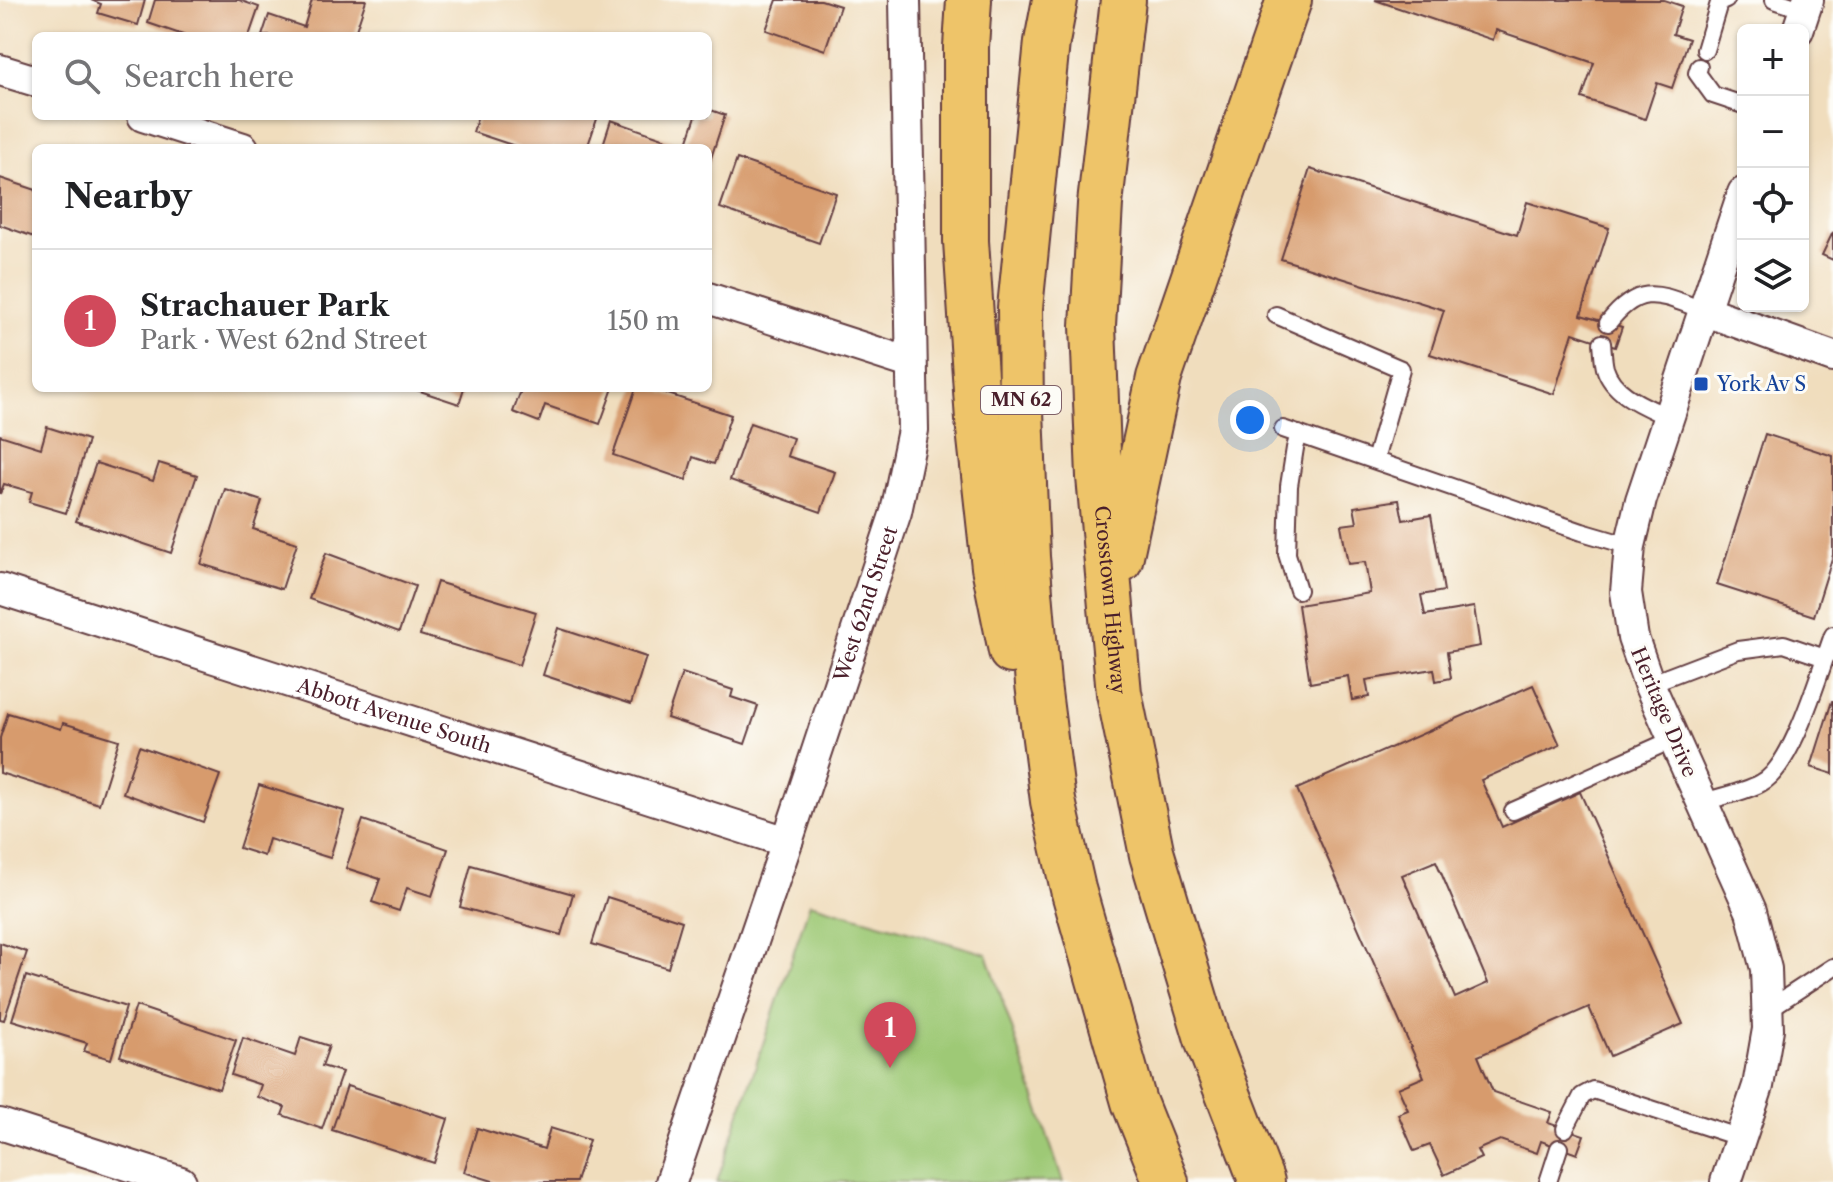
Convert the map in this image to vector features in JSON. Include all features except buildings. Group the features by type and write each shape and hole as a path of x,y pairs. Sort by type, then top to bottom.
{"highway":[{"path":"969,0 966,47 966,241 978,420 994,567 1017,680 1053,801"},
{"name":"MN 62","path":"1055,0 1047,42 1020,308 1027,557 1038,684 1053,801 1073,889 1134,1102 1166,1182"},
{"name":"Crosstown Highway","path":"1123,0 1100,204 1093,326 1099,477 1119,693 1152,855 1208,1042 1262,1182"},
{"path":"1110,605 1159,378 1289,0"}],"street":[{"name":"West 62nd Street","path":"671,1182 896,512 913,430 905,0"},
{"path":"0,70 32,80"},
{"path":"156,120 230,144"},
{"name":"Heritage Drive","path":"1726,1182 1758,1086 1768,1029 1766,969 1751,911 1649,684 1633,638 1626,592 1630,546 1641,500 1737,211"},
{"path":"712,299 910,363"},
{"path":"1703,310 1833,357"},
{"name":"Abbott Avenue South","path":"0,589 787,842"},
{"path":"0,1124 181,1182"}],"lane":[{"path":"1726,0 1719,3 1697,73 1713,95 1737,103"},
{"path":"1774,0 1804,13"},
{"path":"1608,323 1628,301 1642,296 1657,294 1703,310"},
{"path":"1276,315 1401,369 1375,460"},
{"path":"1602,343 1606,371 1616,388 1668,417"},
{"path":"1298,590 1287,554 1289,486 1295,448 1291,432 1630,546"},
{"path":"1702,802 1761,784 1774,774 1800,724 1833,635"},
{"path":"1649,684 1738,650 1784,644 1825,658"},
{"path":"1513,811 1674,739"},
{"path":"1767,1010 1833,967"},
{"path":"1565,1129 1582,1096 1593,1090 1741,1138"},
{"path":"1548,1182 1559,1148"}],"green space":[{"path":"810,903 987,954 1063,1182 717,1182"}],"place":[{"name":"York Av S","path":"1701,384"},
{"name":"Strachauer Park","path":"890,1068"}]}
